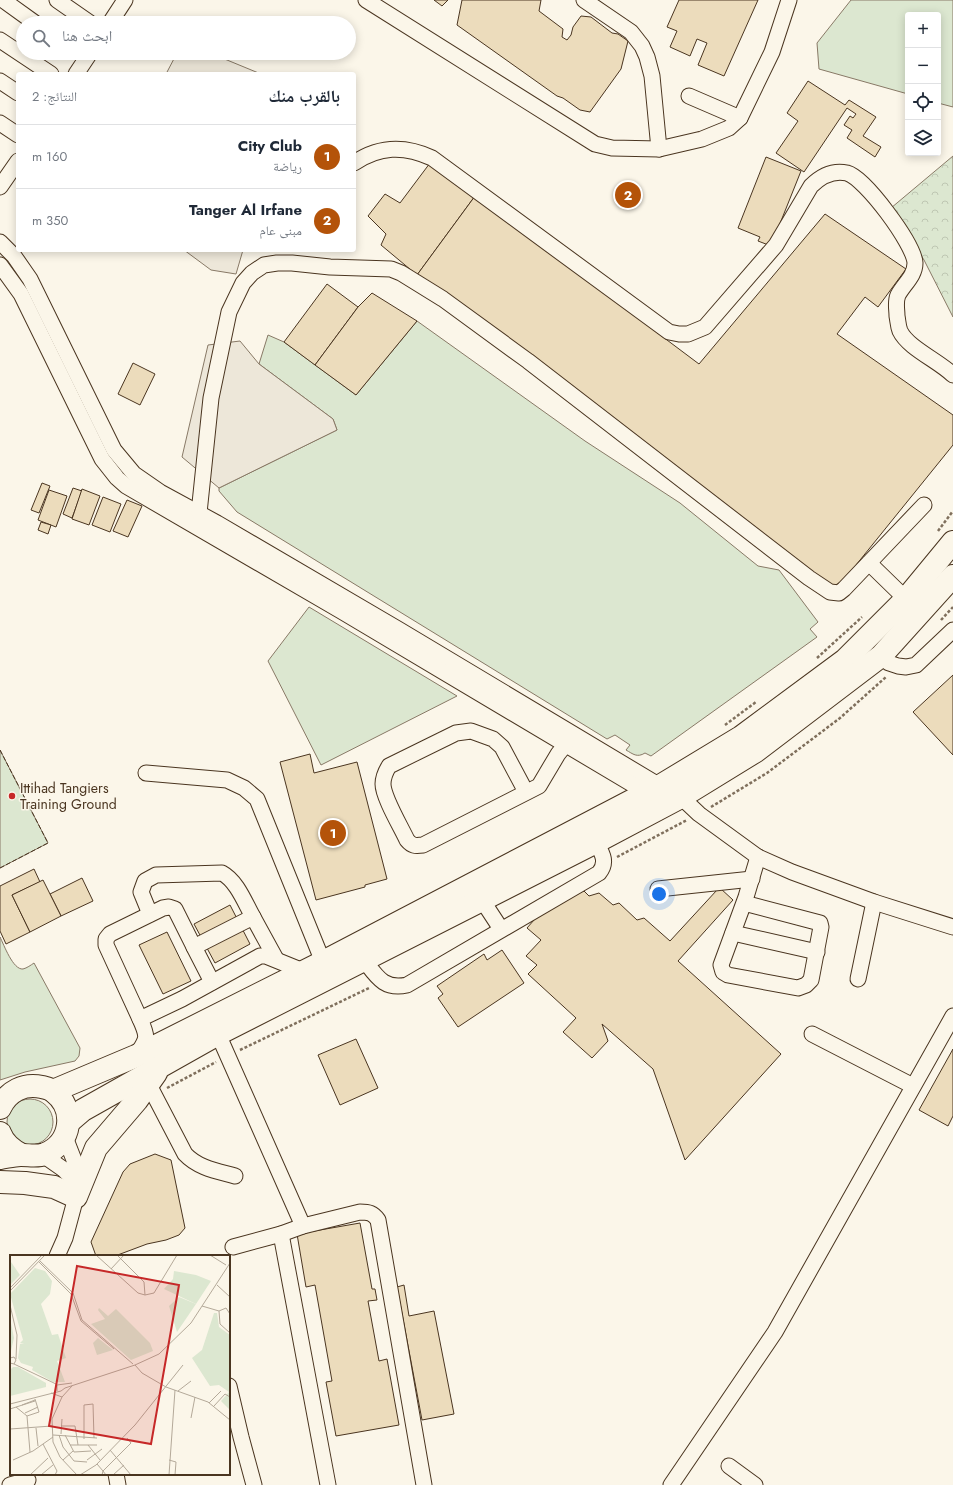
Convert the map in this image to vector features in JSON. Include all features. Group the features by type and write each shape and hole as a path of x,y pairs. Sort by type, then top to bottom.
{"highway":[{"path":"53,1091 136,1056 303,971 324,962 654,789 741,737 845,660 906,600 943,539"},
{"path":"0,1158 33,1155 52,1151 59,1145 67,1130 83,1110 154,1075 218,1034 596,842 680,797 756,751 881,656 953,576"},
{"path":"0,1182 75,1189 96,1148 137,1100 154,1075"},
{"path":"0,1108 8,1096 7,1093 24,1087 35,1086 53,1091 63,1101 67,1111 67,1130"},
{"path":"0,1133 6,1144 14,1151 33,1155"}],"street":[{"path":"3,0 25,16"},
{"path":"57,0 80,16"},
{"path":"366,0 595,144 612,148 659,149 702,138 729,128 740,118 772,52 789,0"},
{"path":"584,0 632,32 642,46 652,76 659,149"},
{"path":"113,16 119,2"},
{"path":"0,40 16,51"},
{"path":"30,60 48,72"},
{"path":"77,72 83,60"},
{"path":"0,81 16,92"},
{"path":"689,96 740,118"},
{"path":"0,123 16,134"},
{"path":"356,162 365,155 391,148 421,153 432,158 669,332 679,334 688,334 705,327 776,245 811,186 818,179 828,174 837,172 847,173 856,178 888,212 912,252 915,261 914,270 898,296 896,303 899,329 905,339 953,375"},
{"path":"0,187 10,164"},
{"path":"0,242 14,256 30,279 114,450 134,474 147,484 398,629 654,789"},
{"path":"199,514 211,398 229,312 243,283 252,273 264,265 274,252"},
{"path":"264,265 292,263 330,267 391,269 401,273 443,299 528,361 808,578 830,592 839,593 844,589 924,505"},
{"path":"0,265 21,294 102,459 117,478 126,486 566,744 654,789"},
{"path":"869,562 906,600"},
{"path":"881,656 889,663 898,666 906,667 916,665 953,630"},
{"path":"526,792 502,747 493,739 471,731 456,733 389,766 383,785 385,794 407,840 410,844 416,846 423,844 539,786 558,754 566,744"},
{"path":"146,773 227,780 244,788 257,799 324,962"},
{"path":"680,797 700,814 758,856 792,872 874,902 953,926"},
{"path":"364,960 382,982 391,986 399,987 407,985 598,873 602,869 604,859 596,842"},
{"path":"744,903 820,923 821,927 811,980 806,985 798,988 728,975 723,972 721,965 744,903 758,856"},
{"path":"150,914 141,892 145,881 156,875 222,873 228,876 234,884 276,959"},
{"path":"658,889 752,879"},
{"path":"482,900 501,929"},
{"path":"858,979 874,902"},
{"path":"136,1056 146,1040 146,1033 106,945 106,939 110,934 163,908 169,907 175,909 212,982"},
{"path":"194,947 253,917"},
{"path":"733,933 817,952"},
{"path":"140,1020 182,999 260,956 276,959 303,971"},
{"path":"671,1485 775,1332 953,1016"},
{"path":"218,1034 303,1226"},
{"path":"812,1034 913,1086"},
{"path":"154,1075 189,1159 193,1163 209,1169 235,1176"},
{"path":"57,1255 65,1238 75,1189 74,1160 67,1130"},
{"path":"33,1155 64,1169 75,1189"},
{"path":"233,1247 281,1234 303,1226 360,1212 370,1212 374,1215 378,1220 424,1485"},
{"path":"281,1234 328,1485"},
{"path":"230,1395 235,1438 254,1485"},
{"path":"729,1466 755,1485"},
{"path":"116,1475 118,1485"},
{"path":"10,1485 29,1480"}],"path":[{"path":"943,539 953,512"},
{"path":"812,662 865,614"},
{"path":"724,725 762,698"}],"green space":[{"path":"851,0 953,0 953,107 941,104 941,12 905,12 905,93 819,69 817,43"},
{"path":"953,156 953,317 924,260 891,208"},
{"path":"417,321 585,441 680,503 758,566 779,570 818,622 810,629 817,637 651,756 645,753 635,755 626,750 630,745 615,735 607,739 237,512 219,491 219,488 337,430 333,419 259,364 268,335 284,342 356,395"},
{"path":"309,607 457,696 321,765 268,661"},
{"name":"Ittihad Tangiers Training Ground","path":"0,750 48,843 0,868"},
{"path":"0,937 9,956 16,966 23,969 34,963 80,1048 79,1056 75,1061 25,1072 0,1080"},
{"path":"30,1099 43,1103 49,1109 53,1122 49,1135 43,1141 30,1145 17,1141 11,1135 7,1122 11,1109 17,1103"}],"shaded area":[{"path":"173,60 227,60 256,72 167,72"},
{"path":"187,252 242,252 236,274 211,270"},
{"path":"240,341 259,364 333,419 337,430 219,488 182,457 208,345"}],"building":[{"path":"434,0 448,0 442,6"},
{"path":"462,0 541,0 539,11 563,29 562,37 567,40 571,35 573,27 581,16 591,17 612,33 618,34 628,41 621,69 590,112 580,110 563,98 557,96 457,25"},
{"path":"679,0 758,0 724,76 698,65 707,43 697,39 690,56 670,47 677,31 667,27"},
{"path":"808,81 845,105 849,100 876,117 863,136 881,147 875,157 847,138 852,130 844,125 850,116 853,118 856,114 847,108 804,172 776,153 798,121 787,113"},
{"path":"766,157 801,171 771,246 758,241 760,237 738,228"},
{"path":"430,163 475,196 417,275 381,245 386,234 368,216 385,194 400,203"},
{"path":"475,196 699,364 825,214 906,269 878,307 865,297 837,334 953,415 953,445 835,591 417,275"},
{"path":"327,284 358,307 315,365 284,342"},
{"path":"372,293 417,321 356,395 315,365 358,307"},
{"path":"133,363 155,374 140,405 118,394"},
{"path":"42,483 50,486 39,513 31,510"},
{"path":"73,488 82,491 72,518 63,514"},
{"path":"82,489 100,496 89,525 72,519"},
{"path":"49,490 67,496 56,527 38,520"},
{"path":"103,497 121,504 110,532 92,525"},
{"path":"127,500 142,506 128,537 113,531"},
{"path":"41,522 51,525 48,534 38,530"},
{"path":"953,675 953,755 913,712"},
{"path":"310,754 314,773 357,762 387,879 365,885 365,887 316,900 280,762"},
{"path":"34,869 40,882 12,895 30,932 6,944 0,931 0,886"},
{"path":"82,878 93,901 61,916 50,894"},
{"path":"43,880 61,916 30,932 12,895"},
{"path":"720,888 733,900 678,961 781,1054 685,1160 653,1069 602,1024 608,1041 592,1058 563,1032 576,1018 528,974 537,965 526,956 541,940 527,928 548,904 584,891 589,896 599,893 613,905 619,903 637,920 644,918 670,941"},
{"path":"230,905 250,944 215,963 194,924"},
{"path":"167,932 191,981 163,994 139,945"},
{"path":"502,950 524,983 458,1027 438,998 443,994 437,986 484,954 487,960"},
{"path":"356,1039 378,1088 340,1105 318,1055"},
{"path":"953,1049 953,1116 948,1126 919,1110"},
{"path":"155,1154 171,1160 185,1228 179,1235 166,1240 147,1244 118,1255 96,1255 91,1242 123,1172 130,1164"},
{"path":"360,1223 372,1289 375,1289 377,1300 368,1301 379,1361 387,1359 399,1425 336,1436 326,1382 332,1381 315,1285 306,1287 297,1234"},
{"path":"404,1285 409,1316 434,1311 454,1414 422,1420 397,1287"}],"fence":[{"path":"0,750 48,843 0,868"}],"place":[{"name":"Tanger Al Irfane","path":"628,195"},
{"name":"Ittihad Tangiers Training Ground","path":"12,796"},
{"name":"City Club","path":"333,833"}]}
